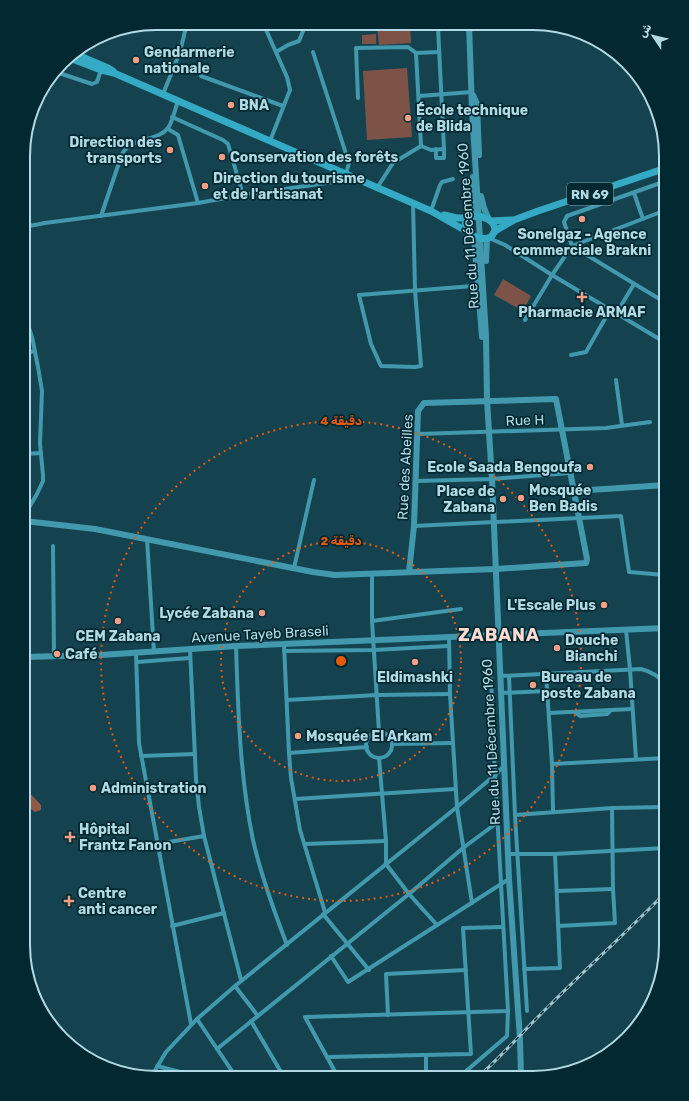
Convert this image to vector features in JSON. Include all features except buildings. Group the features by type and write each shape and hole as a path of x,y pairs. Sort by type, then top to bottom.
{"main road":[{"name":"Rue du 11 Décembre 1960","path":"469,30 472,110 486,336 486,400 492,479 509,879 521,1071"},
{"path":"79,56 108,68 114,73"},
{"path":"74,60 101,70 114,73 434,212 479,238 491,235 514,220"},
{"name":"Rue du 11 Décembre 1960","path":"471,217 474,202 468,107 472,92"},
{"name":"Rue du 11 Décembre 1960","path":"472,92 476,100 477,107 481,196 484,208 490,220"},
{"name":"RN 69","path":"514,220 659,170"},
{"path":"434,212 457,218 483,217 490,220 514,220"},
{"path":"471,217 465,224 471,234"},
{"path":"490,220 494,225 491,235"},
{"name":"Rue du 11 Décembre 1960","path":"471,234 482,337 487,358"},
{"name":"Rue du 11 Décembre 1960","path":"487,358 490,336 486,259 491,235"},
{"path":"30,522 95,529 335,575 496,569 586,563 587,559 556,399 486,400"},
{"name":"Rue des Abeilles","path":"410,572 414,526 418,411 424,403 486,400"},
{"path":"574,491 659,485"},
{"name":"Avenue Tayeb Braseli","path":"30,657 136,653 236,646 284,648 449,637 659,628"}],"street":[{"path":"163,94 180,52 185,30"},
{"path":"266,30 287,77 290,90 270,141"},
{"path":"276,52 299,41 304,30"},
{"path":"436,149 436,158 444,158 438,30"},
{"path":"358,98 356,48 408,47 416,53 439,52"},
{"path":"313,52 349,163 346,175"},
{"path":"416,53 421,146"},
{"path":"61,74 92,84 97,82 101,70"},
{"path":"201,76 283,106"},
{"path":"419,96 472,92"},
{"path":"101,216 122,154 130,145 157,136 168,128 178,101"},
{"path":"172,117 228,144 243,195"},
{"path":"168,128 178,135 198,203"},
{"path":"421,146 431,150 444,149"},
{"path":"377,188 393,163 421,146"},
{"path":"30,226 198,203 355,178"},
{"path":"434,212 440,185 442,182 453,179"},
{"path":"659,184 567,216 564,222 572,246 659,299"},
{"path":"634,193 643,219"},
{"path":"413,203 415,290 421,366 381,366 371,344 359,295 415,290 473,286"},
{"path":"525,320 572,246 659,213"},
{"path":"491,235 552,276 659,339"},
{"path":"616,314 634,284"},
{"path":"571,355 586,352 610,310"},
{"path":"30,336 38,367 42,391 40,412 40,444 43,481 30,506"},
{"path":"30,352 34,351"},
{"path":"616,380 622,426"},
{"name":"Rue H","path":"418,434 606,428 650,422"},
{"path":"30,454 41,453"},
{"path":"416,481 492,479 570,473"},
{"path":"294,568 314,480"},
{"path":"414,526 621,516 629,572 659,574"},
{"path":"147,539 154,652"},
{"path":"53,546 54,655"},
{"path":"372,574 372,621 379,732"},
{"path":"372,621 461,608"},
{"path":"626,630 636,758"},
{"path":"449,637 448,646 455,789 472,903"},
{"path":"236,646 237,680 248,809 261,871 287,945"},
{"path":"368,970 324,913 300,830 289,753 284,648 374,650 448,646"},
{"path":"190,649 197,793 204,836 241,980"},
{"path":"136,653 138,721 141,756 191,1024"},
{"path":"136,662 190,658"},
{"path":"501,676 636,669 646,670 659,679"},
{"path":"546,674 552,764 553,812"},
{"path":"509,676 527,1011"},
{"path":"466,1071 507,1036 508,1011 495,776 492,678"},
{"path":"502,693 547,691"},
{"path":"287,700 377,695 450,694"},
{"path":"549,713 632,709"},
{"path":"383,732 389,737 392,744 388,754 378,758 371,754 366,743 371,735 383,732"},
{"path":"392,744 452,743"},
{"path":"289,753 367,747"},
{"path":"141,756 196,754"},
{"path":"378,758 386,841 386,864 409,894 437,925"},
{"path":"552,764 636,758 659,758"},
{"path":"154,1071 166,1052 191,1024 241,980 287,945 324,913 457,807 495,776 504,766"},
{"path":"295,799 455,789"},
{"path":"516,815 612,808 659,808"},
{"path":"558,926 615,923 612,808"},
{"path":"218,1049 409,894 463,848 498,822"},
{"path":"157,844 204,836"},
{"path":"305,844 386,841"},
{"path":"508,854 555,854 659,848"},
{"path":"524,969 560,968 555,854"},
{"path":"332,956 348,982 509,879"},
{"path":"557,891 613,889"},
{"path":"172,926 224,912"},
{"path":"327,1057 471,1054 463,928 503,927"},
{"path":"388,1015 386,974 466,970"},
{"path":"235,986 258,1016"},
{"path":"335,1071 305,1017 508,1011"},
{"path":"197,1019 232,1071"},
{"path":"251,1021 280,1071"},
{"path":"426,1055 426,1071"},
{"path":"157,1066 176,1071"}],"shaded area":[{"path":"377,30 410,30 411,43 379,45"},
{"path":"376,34 376,44 362,44 362,35"},
{"path":"407,68 412,137 367,140 363,71"},
{"path":"503,279 531,296 523,311 494,295"},
{"path":"30,793 41,805 41,810 35,812 30,808"}],"railway":[{"path":"484,1071 659,899"}],"place":[{"name":"Gendarmerie nationale","path":"136,60"},
{"name":"BNA","path":"231,105"},
{"name":"École technique de Blida","path":"408,118"},
{"name":"Direction des transports","path":"170,150"},
{"name":"Conservation des forêts","path":"222,157"},
{"name":"Direction du tourisme et de l'artisanat","path":"205,186"},
{"name":"Sonelgaz - Agence commerciale Brakni","path":"582,219"},
{"name":"Pharmacie ARMAF","path":"582,297"},
{"name":"Ecole Saada Bengoufa","path":"590,467"},
{"name":"Mosquée Ben Badis","path":"521,498"},
{"name":"Place de Zabana","path":"503,499"},
{"name":"L'Escale Plus","path":"604,605"},
{"name":"Lycée Zabana","path":"262,613"},
{"name":"CEM Zabana","path":"118,621"},
{"name":"Douche Bianchi","path":"557,648"},
{"name":"Café","path":"57,654"},
{"name":"Eldimashki","path":"415,662"},
{"name":"Bureau de poste Zabana","path":"533,685"},
{"name":"Mosquée El Arkam","path":"298,736"},
{"name":"Administration","path":"93,788"},
{"name":"Hôpital Frantz Fanon","path":"70,837"},
{"name":"Centre anti cancer","path":"69,901"}],"district":[{"name":"ZABANA","path":"499,635"}]}
